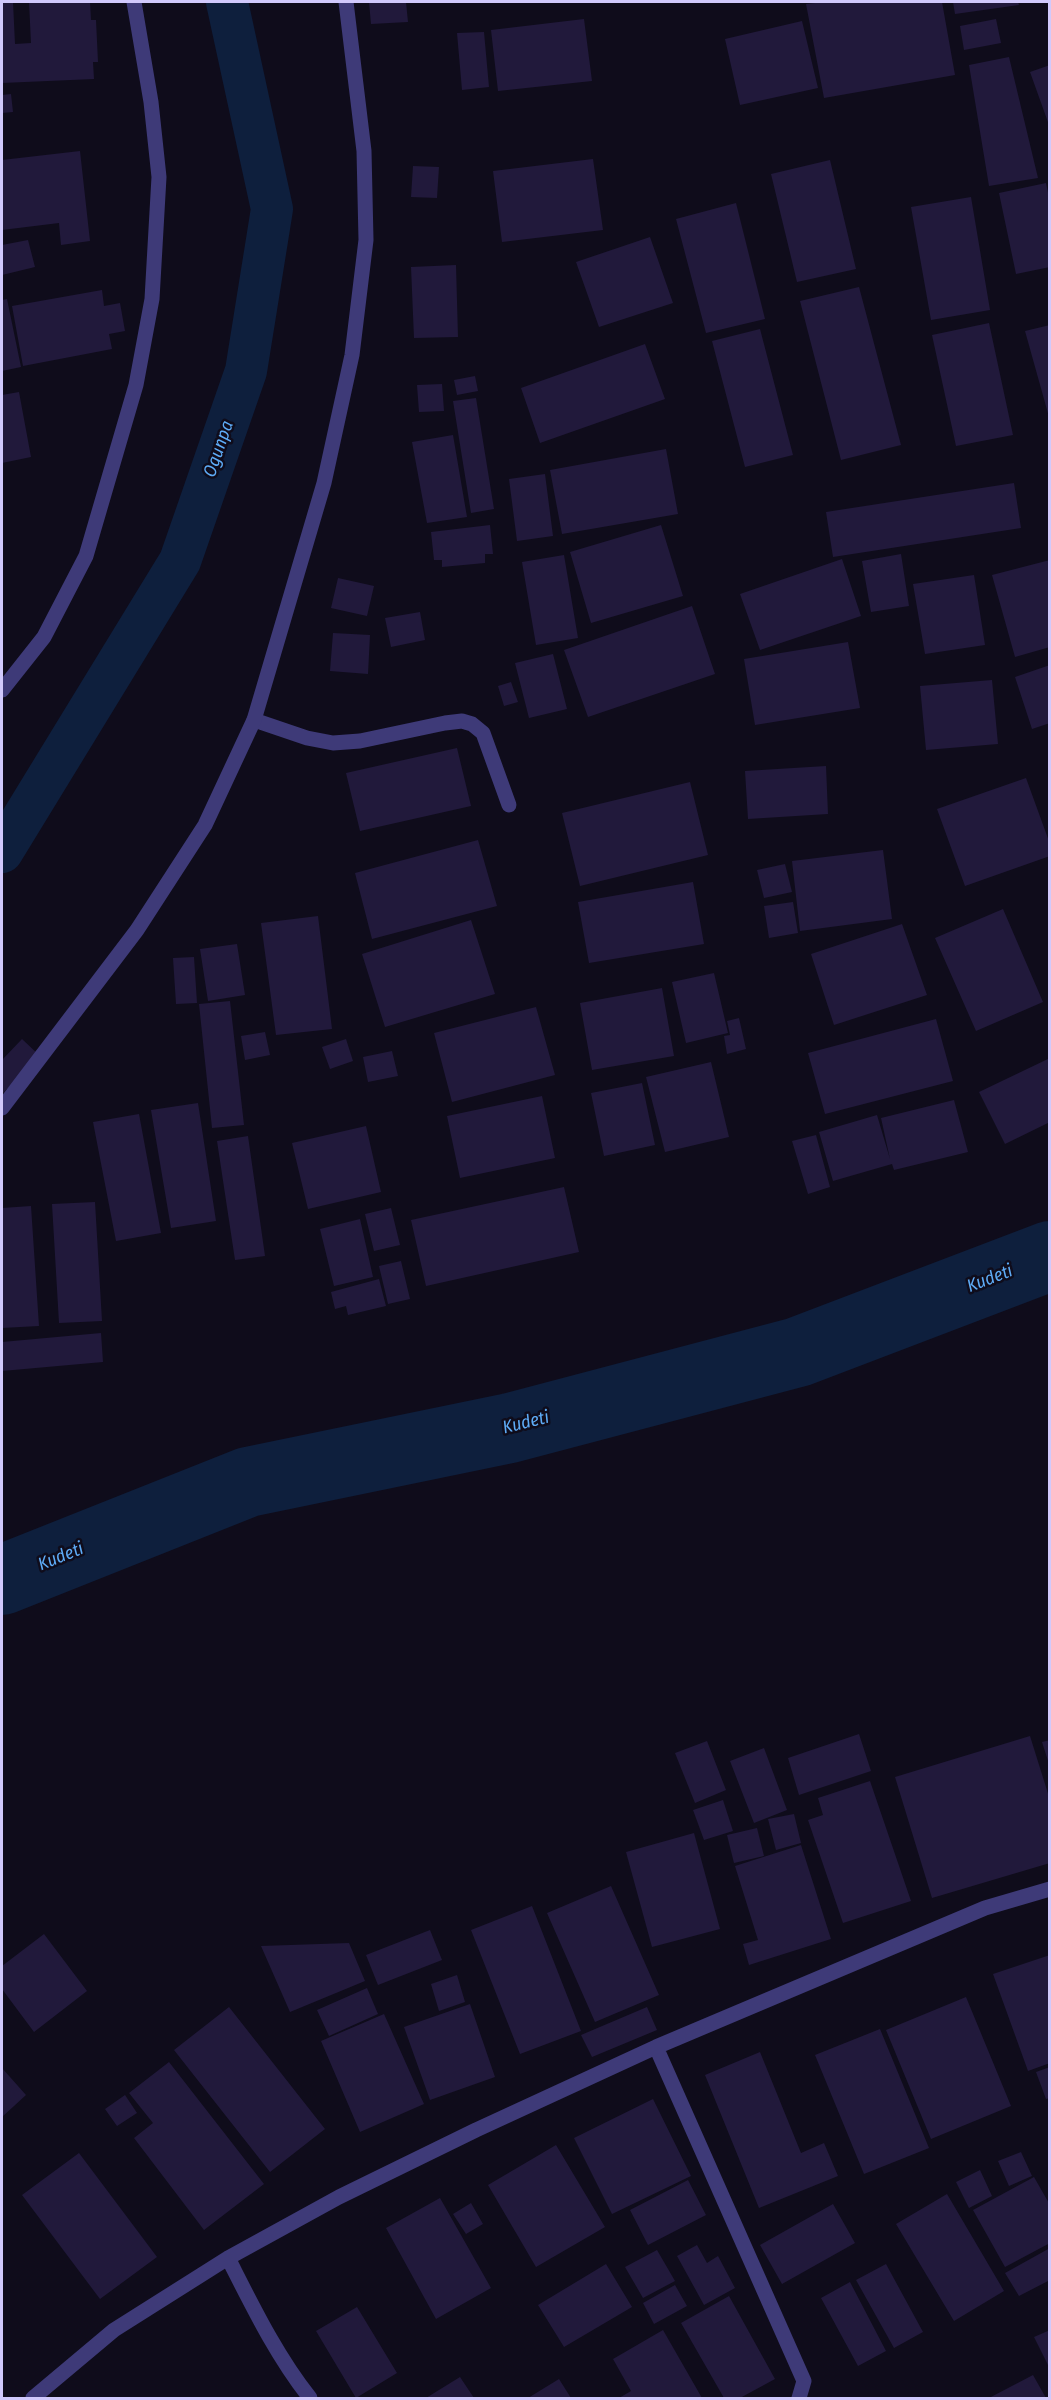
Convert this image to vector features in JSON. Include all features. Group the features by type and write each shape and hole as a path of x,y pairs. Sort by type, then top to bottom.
{"street":[{"path":"2,690 44,637 87,556 136,385 152,299 159,177 152,102 134,2"},
{"path":"2,1108 149,911 205,825 254,720 324,483 352,355 366,240 364,151 346,2"},
{"path":"254,720 307,738 333,743 360,741 445,723 462,721 472,724 483,733 508,805"},
{"path":"33,2398 114,2330 228,2258 350,2192 476,2130 656,2047 985,1908 1050,1888"},
{"path":"656,2047 804,2380 799,2398"},
{"path":"228,2258 264,2331 291,2374 310,2398"}],"building":[{"path":"2,2 13,2 15,44 31,43 29,2 90,2 91,20 96,20 98,62 93,62 94,79 2,83"},
{"path":"369,2 406,2 408,22 371,24"},
{"path":"942,2 955,75 824,98 806,4"},
{"path":"953,2 1018,2 1019,5 955,14"},
{"path":"584,19 592,81 498,91 491,30"},
{"path":"996,19 1001,43 964,50 960,26"},
{"path":"802,21 818,88 740,105 725,39"},
{"path":"484,32 489,87 462,90 457,33"},
{"path":"1009,57 1038,178 989,186 969,65"},
{"path":"1050,65 1050,125 1049,125 1030,72"},
{"path":"11,94 13,112 2,113 2,95"},
{"path":"80,151 90,241 61,245 59,223 2,230 2,160"},
{"path":"593,159 603,230 502,242 493,171"},
{"path":"830,160 856,269 797,282 771,174"},
{"path":"413,166 439,167 437,198 411,197"},
{"path":"1046,183 1050,202 1050,267 1016,274 999,193"},
{"path":"971,197 990,310 931,320 911,207"},
{"path":"736,203 765,319 706,333 676,219"},
{"path":"650,237 673,303 599,327 576,262"},
{"path":"28,240 35,267 2,275 2,245"},
{"path":"456,265 458,337 414,338 411,267"},
{"path":"859,287 901,445 841,460 800,301"},
{"path":"102,290 104,306 120,303 125,331 109,334 112,349 23,366 12,306"},
{"path":"7,299 21,367 2,371 2,300"},
{"path":"989,323 1013,435 956,446 932,335"},
{"path":"1050,325 1050,417 1049,417 1025,331"},
{"path":"760,329 793,455 745,467 712,341"},
{"path":"645,344 665,399 540,443 521,388"},
{"path":"475,376 478,391 457,395 454,380"},
{"path":"442,384 444,411 419,412 417,385"},
{"path":"19,392 31,457 2,463 2,395"},
{"path":"476,398 494,509 471,513 453,401"},
{"path":"453,435 467,517 427,523 412,442"},
{"path":"666,449 678,514 562,534 550,470"},
{"path":"545,474 553,536 517,541 509,479"},
{"path":"1014,483 1021,528 833,557 826,512"},
{"path":"490,525 493,554 485,554 485,563 442,567 442,560 434,560 431,532"},
{"path":"661,525 683,596 591,623 570,552"},
{"path":"901,554 909,606 871,612 862,561"},
{"path":"564,555 578,638 536,645 522,562"},
{"path":"842,559 861,616 760,650 740,594"},
{"path":"1050,560 1050,647 1015,657 992,575"},
{"path":"974,575 985,645 925,654 913,584"},
{"path":"338,578 374,586 367,616 331,608"},
{"path":"692,606 715,674 588,717 564,650"},
{"path":"420,612 425,640 391,647 385,618"},
{"path":"333,633 370,635 368,674 330,671"},
{"path":"848,642 860,708 755,725 744,659"},
{"path":"553,654 567,709 529,718 515,663"},
{"path":"1050,665 1050,723 1032,729 1015,677"},
{"path":"992,680 998,744 926,750 920,686"},
{"path":"511,682 518,702 504,706 498,686"},
{"path":"457,748 471,806 360,831 346,773"},
{"path":"826,766 828,814 748,819 745,771"},
{"path":"1026,778 1050,844 1050,856 965,886 937,809"},
{"path":"690,782 708,855 580,886 562,813"},
{"path":"478,840 497,906 372,939 355,873"},
{"path":"883,850 892,919 800,931 792,861"},
{"path":"785,864 792,892 764,898 757,870"},
{"path":"693,882 704,944 589,963 578,902"},
{"path":"793,902 798,933 769,938 764,906"},
{"path":"1003,909 1043,1002 976,1031 935,938"},
{"path":"318,916 332,1029 276,1035 261,923"},
{"path":"471,920 495,994 385,1027 362,954"},
{"path":"902,924 927,995 834,1025 811,954"},
{"path":"237,944 245,995 208,1001 200,949"},
{"path":"194,957 197,1003 176,1004 173,958"},
{"path":"714,973 728,1033 686,1043 672,982"},
{"path":"662,988 674,1056 592,1070 580,1003"},
{"path":"230,1001 244,1125 212,1128 199,1004"},
{"path":"536,1007 555,1075 452,1102 434,1033"},
{"path":"739,1018 746,1049 727,1054 724,1036 730,1035 727,1021"},
{"path":"936,1019 953,1081 825,1114 808,1053"},
{"path":"265,1032 270,1055 245,1060 241,1036"},
{"path":"22,1039 40,1056 2,1094 2,1060"},
{"path":"346,1039 353,1061 330,1069 322,1047"},
{"path":"392,1051 398,1076 368,1082 363,1057"},
{"path":"1050,1058 1050,1122 1005,1144 979,1092"},
{"path":"711,1062 729,1137 665,1152 646,1077"},
{"path":"642,1083 655,1145 604,1156 591,1093"},
{"path":"542,1096 555,1158 460,1178 447,1116"},
{"path":"954,1100 968,1152 894,1170 892,1164 833,1181 819,1132 877,1115 890,1159 881,1118"},
{"path":"198,1103 216,1221 171,1228 151,1110"},
{"path":"139,1114 161,1233 116,1241 93,1122"},
{"path":"366,1126 381,1192 308,1209 292,1143"},
{"path":"816,1135 830,1187 808,1194 792,1141"},
{"path":"248,1136 265,1256 235,1260 217,1141"},
{"path":"564,1187 579,1252 426,1286 411,1220"},
{"path":"95,1202 102,1321 59,1323 52,1204"},
{"path":"31,1206 39,1326 2,1328 2,1208"},
{"path":"391,1208 400,1245 374,1251 365,1214"},
{"path":"360,1219 373,1277 334,1286 320,1229"},
{"path":"401,1261 410,1299 388,1304 379,1266"},
{"path":"379,1279 386,1306 348,1315 346,1306 335,1309 331,1292"},
{"path":"101,1333 103,1362 2,1371 2,1342"},
{"path":"859,1734 871,1771 799,1795 788,1758"},
{"path":"1030,1736 1050,1800 1050,1863 932,1898 895,1777"},
{"path":"1050,1740 1050,1764 1049,1764 1042,1742"},
{"path":"707,1741 726,1790 695,1803 675,1753"},
{"path":"764,1748 787,1810 754,1823 730,1761"},
{"path":"870,1781 911,1901 843,1923 808,1820 823,1815 818,1798"},
{"path":"723,1800 733,1831 704,1840 693,1810"},
{"path":"794,1814 801,1843 776,1850 768,1819"},
{"path":"757,1828 764,1856 734,1863 727,1835"},
{"path":"694,1833 720,1929 652,1947 626,1852"},
{"path":"801,1845 831,1939 749,1965 743,1944 758,1940 735,1866"},
{"path":"611,1886 659,1995 595,2022 547,1913"},
{"path":"532,1906 581,2031 520,2054 471,1930"},
{"path":"430,1930 442,1960 378,1985 366,1955"},
{"path":"44,1934 87,1991 34,2032 2,1989 2,1966"},
{"path":"349,1943 365,1981 290,2012 261,1946"},
{"path":"1050,1955 1050,2063 1028,2071 993,1974"},
{"path":"457,1975 465,2002 439,2011 431,1984"},
{"path":"367,1988 378,2014 329,2036 317,2010"},
{"path":"966,1997 1011,2106 931,2139 886,2030"},
{"path":"470,2004 495,2077 430,2100 404,2027"},
{"path":"229,2007 325,2129 270,2172 174,2050"},
{"path":"647,2007 657,2030 592,2057 581,2035"},
{"path":"384,2014 424,2104 360,2132 321,2041"},
{"path":"880,2029 929,2148 864,2174 815,2055"},
{"path":"760,2052 801,2153 824,2143 838,2176 759,2208 705,2075"},
{"path":"169,2062 264,2184 204,2230 134,2138 153,2123 129,2093"},
{"path":"1050,2067 1050,2098 1046,2099 1036,2072"},
{"path":"2,2068 26,2095 2,2117"},
{"path":"125,2095 137,2113 117,2126 105,2109"},
{"path":"653,2099 691,2176 612,2214 574,2138"},
{"path":"556,2145 605,2227 536,2267 488,2185"},
{"path":"1021,2152 1032,2176 1009,2186 998,2161"},
{"path":"79,2153 157,2257 100,2299 22,2195"},
{"path":"980,2170 992,2196 969,2208 956,2182"},
{"path":"1034,2177 1050,2205 1050,2243 1005,2267 973,2210"},
{"path":"688,2180 706,2215 648,2245 630,2210"},
{"path":"947,2194 1004,2291 954,2321 896,2224"},
{"path":"440,2198 491,2288 436,2319 386,2228"},
{"path":"471,2203 483,2224 466,2234 453,2214"},
{"path":"833,2204 855,2243 782,2284 760,2245"},
{"path":"697,2245 707,2263 718,2256 735,2288 704,2305 677,2256"},
{"path":"1050,2248 1050,2280 1019,2296 1005,2273"},
{"path":"657,2250 675,2281 643,2298 625,2267"},
{"path":"606,2264 632,2307 564,2347 538,2305"},
{"path":"886,2264 923,2332 894,2348 856,2280"},
{"path":"850,2282 886,2351 858,2366 821,2298"},
{"path":"675,2285 687,2306 654,2324 643,2303"},
{"path":"729,2296 775,2379 740,2398 724,2398 681,2323"},
{"path":"357,2307 397,2373 356,2398 316,2331"},
{"path":"663,2330 702,2398 619,2398 631,2391 613,2359"},
{"path":"1050,2330 1050,2369 1034,2337"},
{"path":"1033,2375 1046,2398 989,2398"},
{"path":"460,2377 474,2398 426,2398"},
{"path":"559,2379 571,2398 528,2398"}],"waterway":[{"name":"Ogunpa","path":"2,852 180,561 246,371 272,209 227,2"},
{"name":"Kudeti","path":"2,1580 248,1482 510,1428 798,1352 1050,1256"}]}
